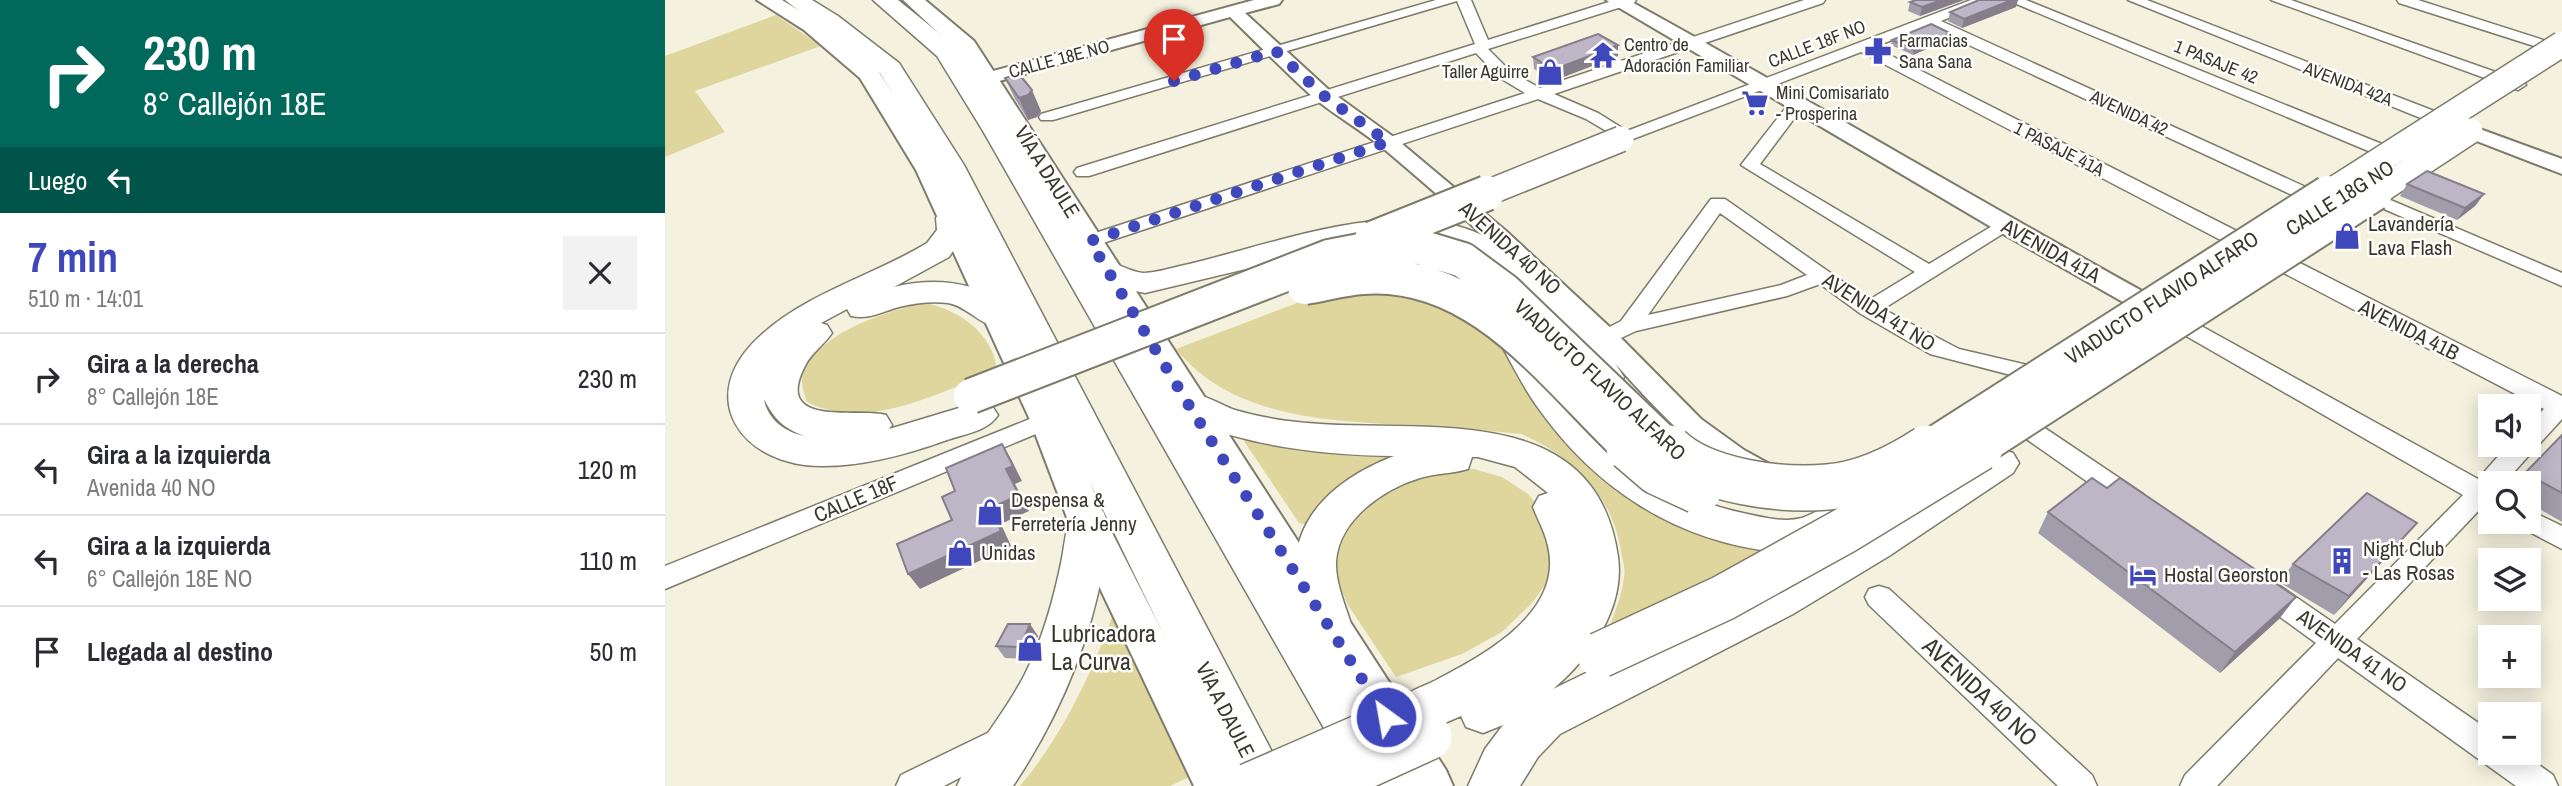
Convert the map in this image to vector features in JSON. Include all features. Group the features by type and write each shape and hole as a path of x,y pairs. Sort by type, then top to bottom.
{"main road":[{"name":"VÍA A DAULE","path":"767,0 811,26 869,74 929,170 1047,420 1088,523 1217,786"},
{"name":"VÍA A DAULE","path":"796,0 830,21 890,68 950,164 1264,786"},
{"name":"VÍA A DAULE","path":"884,0 946,51 1024,136 1190,407 1430,786"},
{"name":"VÍA A DAULE","path":"913,0 966,46 976,81 1385,786"},
{"name":"VIADUCTO FLAVIO ALFARO","path":"975,405 1323,250 1391,245 1420,247 1463,260 1505,291 1682,461 1733,480 1775,486 1828,487 1868,478 1903,464 1955,432 2562,44"},
{"name":"VIADUCTO FLAVIO ALFARO","path":"1423,725 1483,711 1608,668 1744,587 2562,71"},
{"path":"1323,250 1582,147 1623,138"},
{"path":"1323,250 1623,138"},
{"path":"1382,225 1440,216 1471,224 1498,236"},
{"path":"951,218 952,231 938,250 811,315 772,344 750,375 745,391 746,408 754,423 767,436 787,446 815,452 847,451 885,445 975,405 1264,301 1342,279 1389,276 1426,282 1469,299 1512,334 1641,460 1657,472 1698,491 1750,504 1802,510 1885,497 1927,471"},
{"path":"1109,271 1122,279 1145,283 1323,250 1369,233 1419,229 1455,235 1489,250 1505,262 1584,344 1598,363 1619,402"},
{"path":"975,405 892,422 836,428 797,418 786,406 780,383 792,355 807,340 849,314 894,297 920,292 958,294 985,304 998,317"},
{"path":"1512,334 1554,404 1625,479 1650,497 1673,508 1735,529 1803,536 1927,471"},
{"path":"1494,786 1508,756 1524,735 1608,668 1742,620 1884,540 1999,463 2075,379"},
{"path":"1190,407 1224,422 1290,437 1478,443 1498,447 1533,459 1569,489 1584,510 1597,551 1598,585 1590,608 1575,635 1554,659 1483,711"},
{"path":"1321,786 1423,725 1455,696 1520,653 1543,632 1560,608 1570,584 1573,564 1570,541 1550,503 1517,475 1471,460 1445,459 1415,464 1360,491 1342,506 1322,536 1315,559 1328,624"},
{"path":"983,786 1019,733 1064,643 1085,564 1088,523"},
{"path":"1249,786 1423,725"}],"street":[{"name":"CALLE 18E NO","path":"976,81 1273,0"},
{"path":"1047,117 1451,0"},
{"path":"1464,0 1481,47 1495,68 1539,96 1591,116 1623,138"},
{"path":"1090,241 1388,142 1539,96 1818,0"},
{"path":"1945,0 1963,8"},
{"name":"CALLE 18F NO","path":"1623,138 1984,0"},
{"name":"1 PASAJE 42","path":"2014,0 2403,159"},
{"name":"AVENIDA 42A","path":"2134,0 2562,167"},
{"path":"2278,0 2518,85"},
{"path":"2404,0 2562,51"},
{"path":"1083,172 1621,1"},
{"name":"AVENIDA 41A","path":"1621,1 1690,44 1766,84 2006,226 2478,491"},
{"name":"AVENIDA 40 NO","path":"1234,12 1323,95 1388,142 1498,236 1617,332 1691,426 1756,472 1783,484"},
{"name":"AVENIDA 42","path":"1930,22 2328,205"},
{"name":"1 PASAJE 41A","path":"1862,47 2255,251"},
{"name":"CALLE 18G NO","path":"1783,484 1823,494 1845,492 1927,471 2004,412 2075,379 2162,313 2255,251 2562,58"},
{"path":"1797,104 1750,165 1929,272"},
{"path":"2353,189 2562,280"},
{"name":"AVENIDA 41 NO","path":"1617,332 1718,203 1868,309 1954,355 2075,379"},
{"path":"1868,309 2006,226"},
{"name":"AVENIDA 41B","path":"2255,251 2561,407"},
{"path":"1617,332 1787,290 1822,276"},
{"path":"2541,427 2561,407"},
{"path":"2004,412 2153,514"},
{"name":"CALLE 18F","path":"665,578 1047,420"},
{"path":"2196,786 2336,639 2478,504"},
{"path":"2541,527 2562,539"},
{"name":"AVENIDA 41 NO","path":"2245,577 2478,740"},
{"name":"AVENIDA 40 NO","path":"1879,597 2081,786"},
{"path":"912,786 989,745 1019,733"},
{"path":"2513,765 2542,786"}],"shaded area":[{"path":"776,15 821,46 695,91 725,132 665,157 665,56"},
{"path":"1390,285 1493,329 1534,394 1776,550 1607,634 1624,574 1616,531 1609,512 1587,479 1557,454 1521,434 1345,421 1283,411 1224,389 1199,372 1176,349 1323,293"},
{"path":"924,303 949,311 972,325 989,345 997,370 927,398 878,411 854,413 830,410 807,402 802,378 804,370 825,345 857,325"},
{"path":"1240,435 1413,449 1379,462 1353,477 1332,496 1308,525 1299,523"},
{"path":"1445,467 1474,469 1502,477 1528,494 1547,517 1551,576 1533,602 1502,632 1462,654 1396,677 1348,605 1335,576 1334,551 1342,528 1388,485"},
{"path":"1117,603 1193,775 1170,786 1020,786 1051,744 1077,699"}],"building":[{"path":"1942,0 1922,7 1910,2"},
{"path":"1979,0 2012,0 1964,19 1950,12"},
{"path":"1931,24 1950,33 1914,50 1892,40"},
{"path":"1598,34 1618,45 1553,70 1533,57"},
{"path":"1019,74 1032,90 1028,95 1019,98 1005,78"},
{"path":"2427,171 2484,194 2465,208 2407,184"},
{"path":"2562,435 2562,493 2541,482 2541,471 2527,471"},
{"path":"1002,444 1013,466 1006,469 1019,495 991,508 1001,531 908,574 897,544 952,520 942,497 955,491 946,468"},
{"path":"2092,478 2107,488 2120,478 2296,597 2235,652 2048,512"},
{"name":"Night Club - Las Rosas","path":"2367,493 2417,523 2349,596 2293,564"},
{"path":"1008,624 1030,624 1020,647 996,646"}],"place":[{"name":"Farmacias Sana Sana","path":"1878,51"},
{"name":"Centro de Adoración Familiar","path":"1603,55"},
{"name":"Taller Aguirre","path":"1550,72"},
{"name":"Mini Comisariato - Prosperina","path":"1755,103"},
{"name":"Lavandería Lava Flash","path":"2347,236"},
{"name":"Despensa & Ferretería Jenny","path":"990,512"},
{"name":"Unidas","path":"960,553"},
{"name":"Night Club - Las Rosas","path":"2342,561"},
{"name":"Hostal Georston","path":"2143,575"},
{"name":"Lubricadora La Curva","path":"1030,648"}],"route":[{"path":"1174,81 1276,51 1323,95 1388,142 1090,241 1190,407 1386,717"}]}
